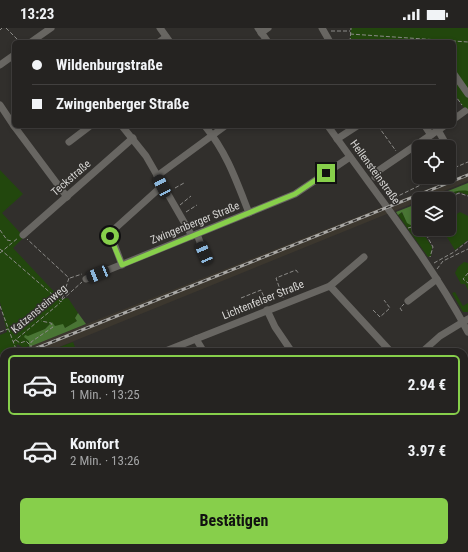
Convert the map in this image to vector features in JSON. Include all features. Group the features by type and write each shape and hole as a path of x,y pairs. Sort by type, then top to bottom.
{"street":[{"path":"160,28 168,40"},
{"path":"267,40 260,30 268,28"},
{"path":"36,40 46,29"},
{"path":"323,30 329,40"},
{"path":"0,65 12,56"},
{"path":"456,77 468,94"},
{"path":"0,105 11,115"},
{"path":"456,118 465,111"},
{"path":"15,128 66,197"},
{"path":"69,142 87,128"},
{"path":"124,128 133,138 194,235 204,253 202,256"},
{"path":"207,128 218,142 233,171 249,212"},
{"path":"157,176 222,128"},
{"name":"Hellensteinstraße","path":"329,128 465,320 468,332"},
{"path":"337,139 354,128"},
{"path":"375,177 378,171 437,129 444,140"},
{"name":"Teckstraße","path":"23,235 133,138"},
{"name":"Zwingenberger Straße","path":"84,277 122,265 295,194 350,157"},
{"path":"122,265 110,233 162,186"},
{"name":"Lichtenfelser Straße","path":"172,348 330,286 364,257"},
{"path":"408,301 435,276"},
{"path":"330,286 387,348"},
{"path":"268,310 281,337 289,348"},
{"path":"427,348 465,320"},
{"path":"196,339 202,348"}],"path":[{"path":"6,28 18,40"},
{"path":"350,40 351,28"},
{"path":"323,30 350,31"},
{"path":"350,34 438,40"},
{"path":"456,41 468,42"},
{"path":"456,97 465,111"},
{"path":"379,128 400,156"},
{"path":"456,167 468,162"},
{"path":"175,188 184,183"},
{"path":"385,198 396,197 423,184"},
{"path":"456,194 459,193 468,196"},
{"path":"387,194 390,198"},
{"path":"176,206 191,196"},
{"path":"182,215 196,205"},
{"path":"403,231 412,226"},
{"path":"0,230 7,240 13,242"},
{"path":"0,253 23,235 69,278 84,277"},
{"path":"427,236 433,247 432,256 428,258"},
{"path":"431,265 454,252 468,241"},
{"path":"435,276 443,261 468,249"},
{"path":"0,250 61,302 69,278"},
{"path":"284,300 276,278 296,270 299,274"},
{"path":"468,274 464,279 468,283"},
{"name":"Katzensteinweg","path":"0,306 13,342 61,302 84,277"},
{"path":"240,298 261,290 268,310"},
{"path":"373,310 380,317 386,314 390,308 384,300"},
{"path":"402,311 400,308 408,301"},
{"path":"16,340 20,343 26,341 30,346 32,341 52,328 51,324 40,320"},
{"path":"0,332 8,329"},
{"path":"13,342 15,348"}],"shaded area":[{"path":"468,173 468,181 441,192 420,192 440,184 456,184 456,178"},
{"path":"412,195 412,204 57,348 26,348"}],"green space":[{"path":"351,28 468,28 468,109 466,111 456,96 456,40 350,40"},
{"path":"0,170 23,194 2,213 24,237 13,248 61,299 68,298 78,313 75,318 77,321 65,328 55,327 52,322 45,329 27,338 29,341 29,346 24,348 17,344 16,348 0,348 0,335 7,332 0,302"},
{"path":"468,183 468,191 463,190 446,192"},
{"path":"461,189 468,191 468,195 459,192 456,193 453,192"},
{"path":"412,206 412,226 407,223 402,212 398,215 396,212"},
{"path":"401,212 412,226 412,235 398,215"},
{"path":"460,212 468,216 468,240 455,250 446,236 456,236 456,215"},
{"path":"413,236 425,236 432,247 431,256 428,257"},
{"path":"464,262 468,263 468,290 465,284 461,284 455,273 458,267"},
{"path":"455,292 463,306 468,303 468,312 463,312 452,293"},
{"path":"78,313 86,324 29,347 29,341 24,337 25,335 28,336 45,329 52,322 55,326 63,324 65,328 77,321 75,318"},
{"path":"73,342 75,348 57,348"}],"railway":[{"path":"37,348 468,175"}],"route":[{"path":"110,236 122,265 295,194 326,173"}]}
